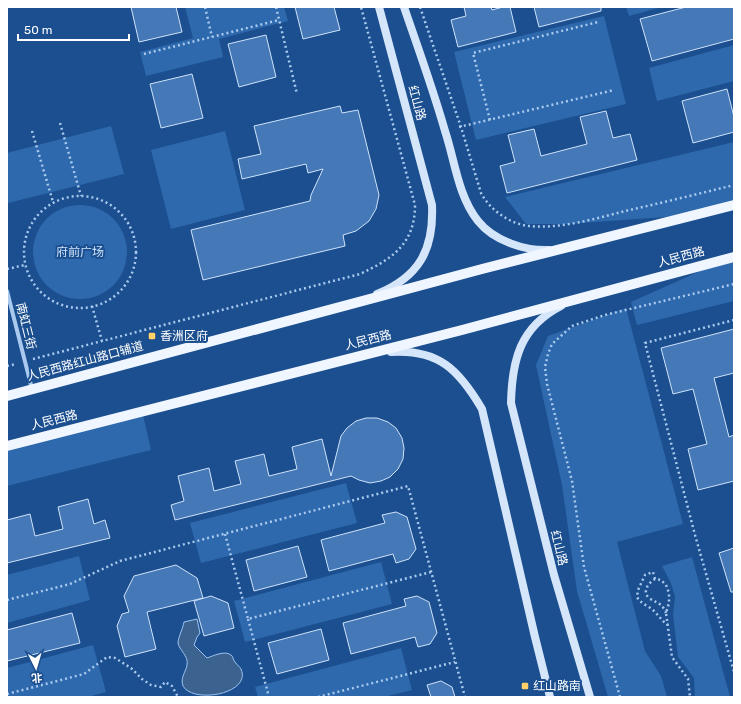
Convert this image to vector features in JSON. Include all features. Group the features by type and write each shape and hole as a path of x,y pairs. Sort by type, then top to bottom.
{"main road":[{"name":"红山路","path":"356,303 380,293 398,283 412,272 422,259 428,246 432,231 432,205 379,7"},
{"name":"红山路","path":"404,7 445,130 464,198 479,223 504,241 517,246 544,250 560,249"},
{"path":"356,303 734,205"},
{"name":"人民西路","path":"7,446 366,354 734,256"},
{"name":"红山路","path":"574,299 543,317 524,339 517,354 514,367 511,403 554,575 590,697"},
{"name":"人民西路红山路口辅道","path":"7,396 356,303"},
{"path":"366,354 406,351 424,353 436,358 449,366 460,376 471,390 482,409 550,697"}],"street":[{"name":"南虹三街","path":"7,291 32,389"}],"path":[{"path":"204,7 212,37"},
{"path":"276,7 297,94"},
{"path":"7,366 360,274 387,260 400,249 409,236 413,226 415,205 361,7"},
{"path":"420,7 461,127 473,171 485,200 492,208 507,218 528,226 554,226 584,221 734,185"},
{"path":"144,54 279,20"},
{"path":"490,120 473,53 598,22"},
{"path":"445,130 614,90"},
{"path":"60,123 80,196"},
{"path":"32,131 53,202"},
{"path":"70,196 80,196 88,196 105,201 119,211 130,225 136,242 136,260 130,277 119,293 102,304 83,308 64,306 46,297 32,283 25,265 24,245 29,228 38,213 53,202 70,196"},
{"path":"7,269 25,265"},
{"path":"620,697 584,567 572,481 547,384 546,367 548,354 552,344 572,326 605,315 734,284"},
{"path":"92,306 102,341"},
{"path":"734,320 645,343 695,535 734,672"},
{"path":"7,600 70,584 120,561 408,486 465,697"},
{"path":"225,534 269,697"},
{"path":"248,619 431,572"},
{"path":"655,579 653,572 645,575 638,590 637,597 643,604 654,611 668,626"},
{"path":"666,613 669,604 669,593 666,585 661,580 655,579 650,582 645,591 646,595 650,599 660,604 666,613 672,657 688,679 690,697"},
{"path":"7,694 84,674 107,657 116,658 151,685 161,687 165,682 172,686 178,697"},
{"path":"318,697 455,662"}],"green space":[{"path":"185,7 284,7 288,21 219,39 223,57 146,76 140,52 193,38"},
{"path":"626,7 662,7 629,16"},
{"path":"604,16 626,104 476,140 454,52"},
{"path":"734,45 734,81 657,101 649,68"},
{"path":"111,126 124,174 8,203 7,153"},
{"path":"225,131 245,210 171,229 151,150"},
{"path":"734,142 734,207 666,217 566,224 526,224 505,197"},
{"name":"府前广场","path":"80,205 98,209 113,219 123,234 127,252 123,270 113,285 98,295 80,299 62,295 47,285 37,270 33,252 37,234 47,219 62,209"},
{"path":"734,259 734,301 637,325 631,302 718,263"},
{"path":"626,308 683,524 617,542 645,651 661,676 667,697 608,697 577,591 562,485 536,365 548,336"},
{"path":"143,415 151,450 7,486 7,450"},
{"path":"346,483 357,523 201,563 190,523"},
{"path":"79,556 90,600 7,623 7,575"},
{"path":"692,557 730,697 695,697 694,678 678,657 673,614 675,597 671,583 662,566"},
{"path":"381,562 392,604 245,642 234,601"},
{"path":"93,645 106,692 88,697 7,697 7,668"},
{"path":"401,648 412,690 384,697 258,697 255,687"}],"shaded area":[{"path":"197,619 200,633 194,645 207,658 226,653 232,656 234,661 241,669 242,678 238,685 220,694 198,694 189,691 183,686 182,683 187,659 179,646 178,641 184,622"}],"building":[{"path":"131,7 176,7 182,32 139,42"},
{"path":"295,7 334,7 340,30 303,39"},
{"path":"464,7 491,7 492,10 510,7 516,32 458,47 451,20 466,16"},
{"path":"534,7 601,7 601,11 539,27"},
{"path":"686,7 734,7 734,39 652,61 640,19"},
{"path":"266,35 276,77 239,87 228,44"},
{"path":"192,74 203,118 161,128 150,84"},
{"path":"727,89 734,117 734,132 693,143 682,101"},
{"path":"340,106 342,113 358,110 379,195 376,209 369,221 356,231 343,235 345,246 203,280 191,230 310,201 311,195 323,169 308,173 306,164 242,179 238,159 261,154 254,126"},
{"path":"606,111 613,138 630,134 637,160 507,193 500,166 515,162 508,135 534,129 541,156 587,144 580,117"},
{"path":"734,329 734,373 714,378 729,437 734,435 734,481 698,490 688,449 707,444 693,389 673,394 661,348"},
{"path":"366,418 377,418 388,422 396,428 402,438 404,448 403,459 398,469 390,477 381,481 370,483 351,476 175,520 171,505 184,501 178,476 209,468 214,491 241,484 235,461 264,454 269,476 297,469 292,447 322,439 331,476 341,436 347,428 356,421"},
{"path":"88,499 94,524 105,520 110,538 7,563 7,520 30,514 35,536 63,529 58,507"},
{"path":"396,512 407,517 416,549 409,559 396,563 393,554 329,571 321,540 385,523 382,515"},
{"path":"298,546 307,577 254,591 246,560"},
{"path":"734,548 734,592 731,592 719,553"},
{"path":"176,565 197,578 203,598 147,612 156,649 125,657 117,626 122,614 129,612 124,596 134,576"},
{"path":"211,596 228,603 234,628 204,636 194,601"},
{"path":"417,596 429,602 437,633 430,644 418,647 415,637 351,654 343,623 406,606 404,599"},
{"path":"72,613 80,643 7,661 7,630"},
{"path":"321,629 329,660 277,674 268,643"},
{"path":"441,681 452,687 455,697 431,697 427,685"}],"place":[{"name":"香洲区府","path":"152,336"},
{"name":"红山路南","path":"525,686"}]}
